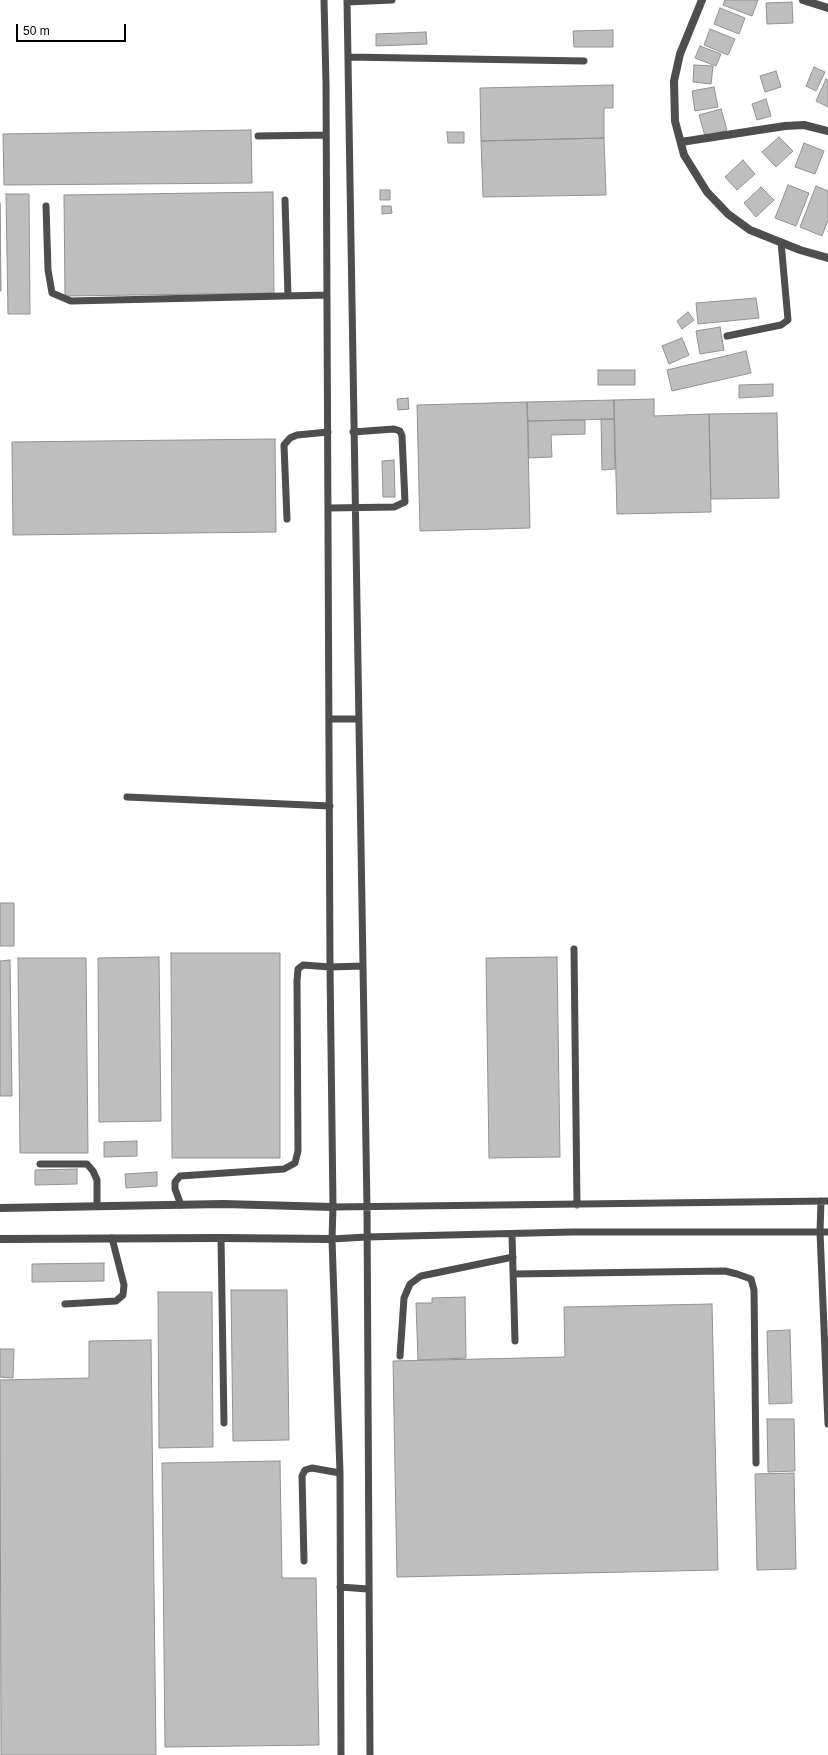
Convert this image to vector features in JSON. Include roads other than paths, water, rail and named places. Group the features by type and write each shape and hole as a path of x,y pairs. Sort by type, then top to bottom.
{"street":[{"path":"702,0 680,54 674,81 675,121 684,155 707,192 728,214 750,230 800,250 828,258"},
{"path":"803,0 828,8"},
{"path":"681,142 785,126 804,125 828,131"},
{"path":"0,1208 181,1205 333,1207"},
{"path":"0,1239 332,1239"}],"lane":[{"path":"324,0 328,432 332,1239 340,1473 341,1755"},
{"path":"370,1755 367,1206 354,509 347,1 392,0"},
{"path":"348,57 584,61"},
{"path":"258,136 326,135"},
{"path":"285,200 288,296"},
{"path":"46,206 48,270 52,293 71,301 327,295"},
{"path":"727,336 781,325 788,320 781,242"},
{"path":"328,508 354,509 394,507 405,502 402,436 400,431 394,429 353,432"},
{"path":"288,519 284,445 290,438 297,435 328,432"},
{"path":"329,719 359,719"},
{"path":"127,797 330,806"},
{"path":"574,948 577,1205"},
{"path":"181,1205 175,1189 175,1182 180,1176 284,1168 295,1163 298,1151 298,969 303,965 330,967 362,966"},
{"path":"40,1164 87,1164 93,1171 97,1180 97,1206"},
{"path":"333,1207 825,1201 824,1232 828,1424"},
{"path":"332,1239 580,1232 824,1232"},
{"path":"512,1235 515,1341"},
{"path":"65,1304 116,1301 122,1295 124,1285 112,1238"},
{"path":"221,1238 224,1423"},
{"path":"400,1356 404,1298 410,1284 421,1276 513,1257"},
{"path":"513,1274 725,1271 751,1279 754,1290 756,1463"},
{"path":"304,1561 302,1476 305,1470 312,1468 340,1473"},
{"path":"340,1587 368,1589"}]}
